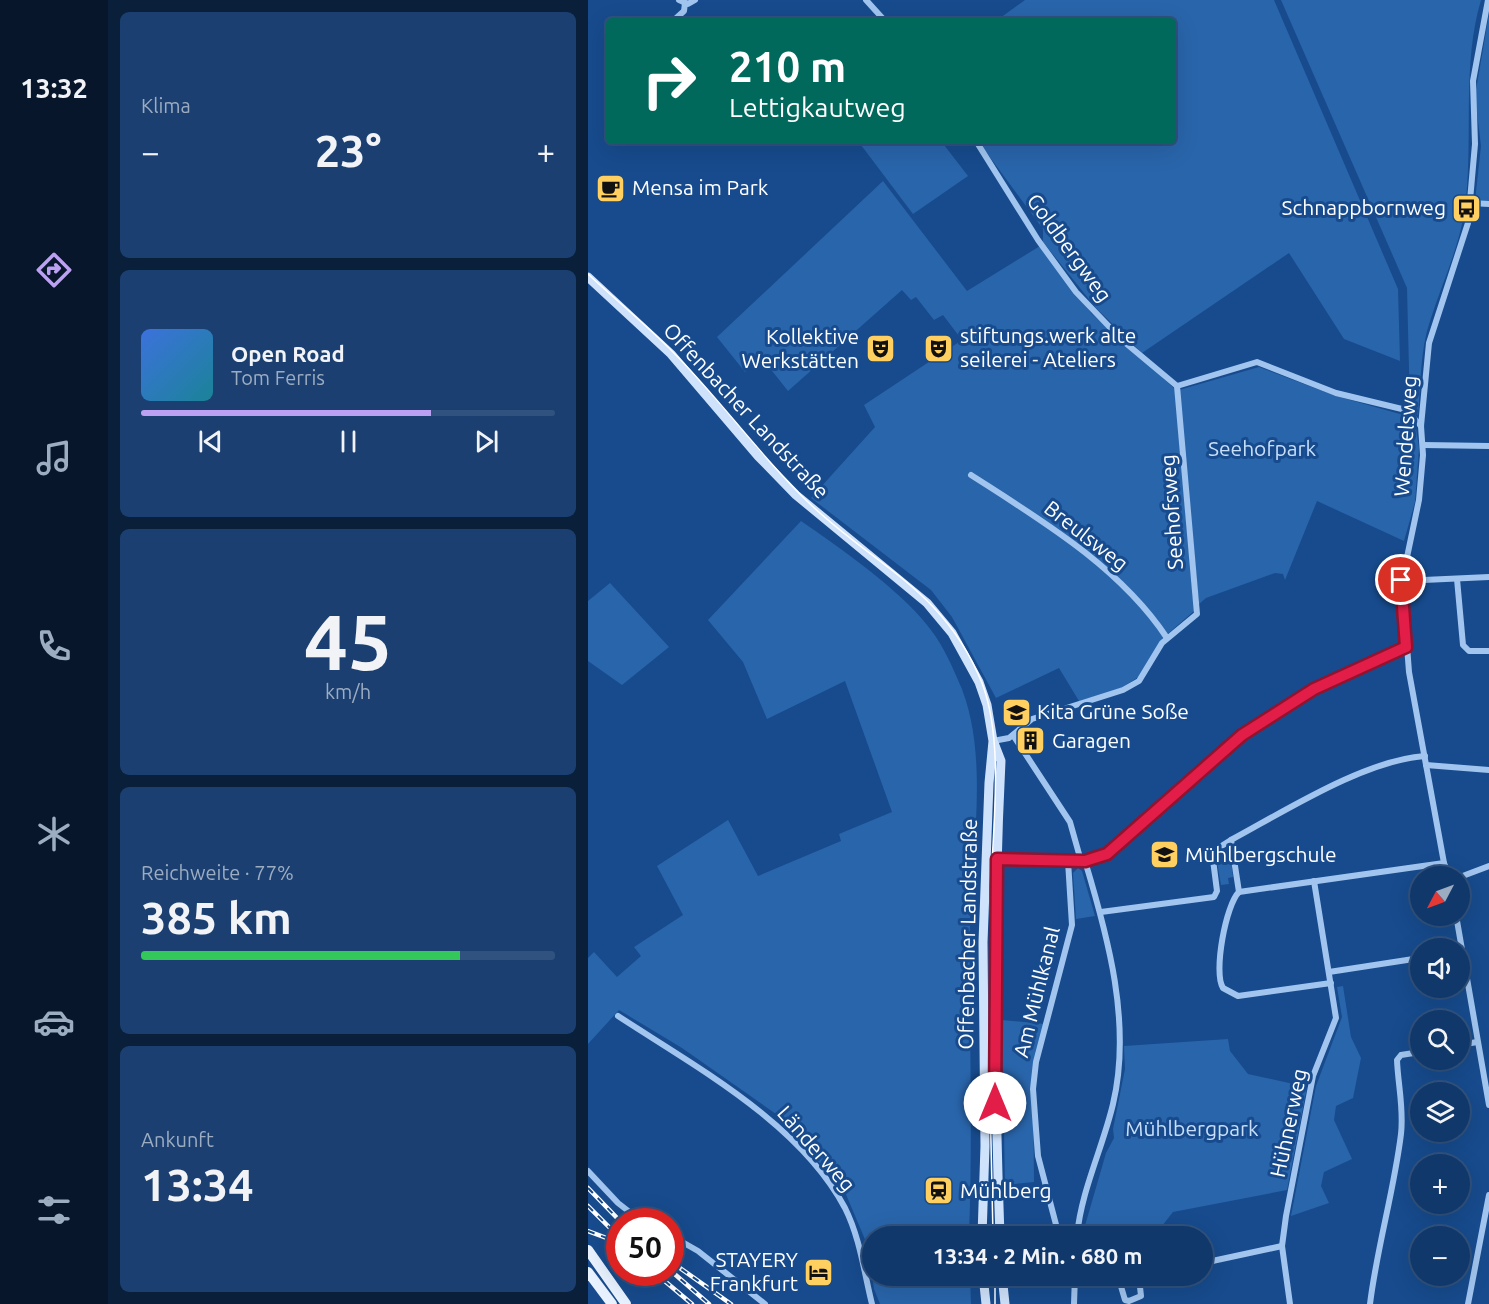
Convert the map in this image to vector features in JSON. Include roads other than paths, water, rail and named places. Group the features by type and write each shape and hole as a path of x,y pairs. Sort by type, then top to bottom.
{"main road":[{"name":"Offenbacher Landstraße","path":"588,277 671,354 758,456 796,495 908,586 940,617 960,646 979,682 987,705 993,741 1001,761 994,1038 1000,1226"},
{"name":"Offenbacher Landstraße","path":"982,1226 986,858 993,741"},
{"path":"984,1192 992,1189 998,1193"},
{"path":"588,1250 592,1261 626,1304"},
{"path":"588,1272 612,1304"},
{"path":"984,1286 986,1304"},
{"path":"1003,1286 1005,1304"}],"street":[{"path":"676,18 684,11 682,2 695,0"},
{"path":"866,0 882,18"},
{"name":"Wendelsweg","path":"1445,866 1406,647 1401,580 1419,500 1423,446 1421,426 1429,343 1466,237 1475,144 1473,81 1488,0"},
{"name":"Goldbergweg","path":"978,144 1038,240 1076,292 1122,340 1177,386"},
{"path":"1471,203 1489,204"},
{"path":"1177,386 1257,362 1336,393 1406,410 1421,426"},
{"name":"Seehofsweg","path":"1167,638 1197,614 1198,607 1191,567 1177,386"},
{"path":"1423,446 1489,446"},
{"name":"Breulsweg","path":"971,475 1033,515 1101,567 1146,608 1167,638"},
{"path":"1401,580 1489,577"},
{"path":"1457,579 1463,645 1469,651 1489,651"},
{"path":"993,741 1013,735 1032,719 1123,690 1139,681 1167,638"},
{"path":"986,858 1083,861 1102,856 1112,850 1210,761 1264,721 1314,689 1406,647"},
{"path":"1013,735 1070,822 1101,912 1117,1002 1120,1065 1114,1103 1080,1226"},
{"path":"1101,912 1216,896 1212,852 1339,783 1401,759 1425,756"},
{"path":"1426,765 1489,770"},
{"path":"1231,840 1239,892"},
{"name":"Am Mühlkanal","path":"1056,1226 1038,1156 1033,1089 1036,1062 1072,925 1068,861"},
{"path":"1331,983 1238,996 1223,988 1217,973 1230,902 1239,892 1444,863"},
{"path":"1470,873 1489,866"},
{"name":"Hühnerweg","path":"1290,1304 1282,1246 1313,1076 1336,1023 1314,881"},
{"path":"1329,972 1410,960"},
{"path":"1470,998 1489,1105"},
{"name":"Länderweg","path":"618,1016 761,1111 810,1161 834,1190 853,1227 872,1304"},
{"path":"1470,1043 1478,1042"},
{"path":"1370,1304 1375,1262 1401,1135 1401,1086 1397,1060 1401,1055 1410,1054"},
{"path":"588,1171 624,1208"},
{"path":"1468,1304 1489,1195"},
{"path":"684,1243 698,1251 765,1304"},
{"path":"1213,1261 1282,1246"},
{"path":"1072,1286 1074,1291"},
{"path":"1074,1286 1074,1304"}],"tram line":[{"path":"588,274 672,351 808,502 928,601 948,624 966,651 982,683 994,735 995,764 990,908 993,1226"},
{"path":"995,1286 995,1304"}],"railway":[{"path":"588,1188 607,1208"},
{"path":"588,1206 606,1224"},
{"path":"588,1231 606,1238"},
{"path":"684,1271 731,1304"},
{"path":"684,1282 709,1304"},
{"path":"671,1286 692,1304"}],"place":[{"name":"Mensa im Park","path":"611,188"},
{"name":"Schnappbornweg","path":"1467,208"},
{"name":"stiftungs.werk alte seilerei - Ateliers","path":"939,348"},
{"name":"Kollektive Werkstätten","path":"880,349"},
{"name":"Kita Grüne Soße","path":"1016,712"},
{"name":"Garagen","path":"1031,741"},
{"name":"Mühlbergschule","path":"1164,855"},
{"name":"Mühlberg","path":"939,1191"},
{"name":"STAYERY Frankfurt","path":"819,1272"}],"park label":[{"name":"Seehofpark","path":"1262,449"},
{"name":"Mühlbergpark","path":"1192,1129"}]}
